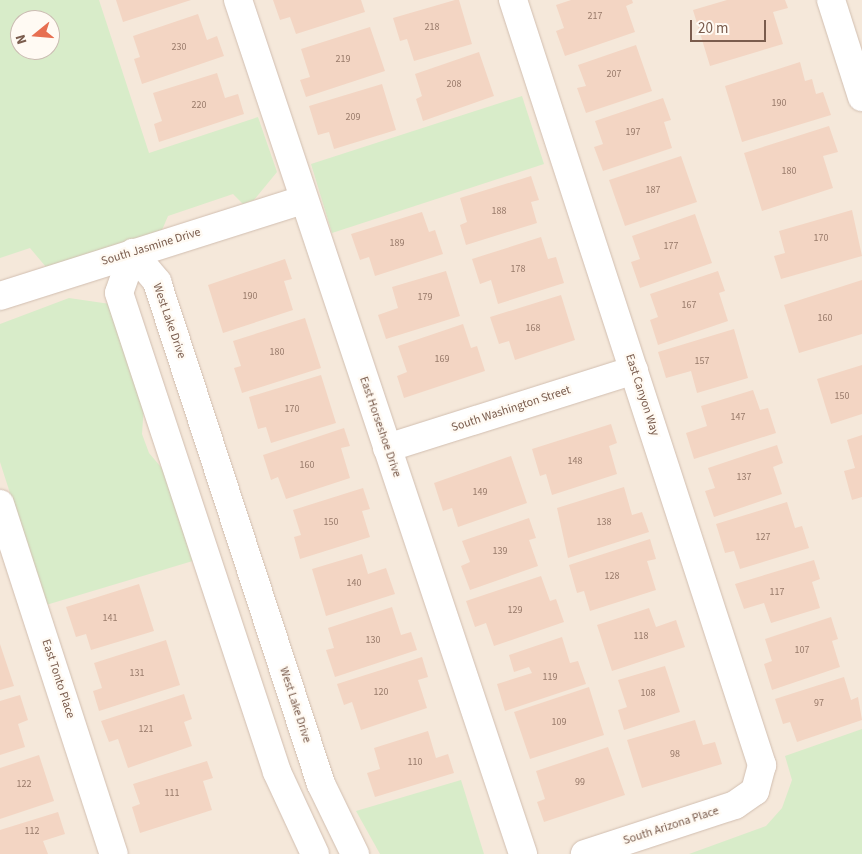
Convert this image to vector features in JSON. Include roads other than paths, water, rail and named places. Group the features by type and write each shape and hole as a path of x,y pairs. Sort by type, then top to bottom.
{"street":[{"name":"East Horseshoe Drive","path":"238,0 303,200 523,854"},
{"name":"East Canyon Way","path":"513,0 762,766 755,790"},
{"path":"831,0 862,97"},
{"name":"South Jasmine Drive","path":"0,296 303,200"},
{"path":"133,253 119,293 276,772 315,854"},
{"name":"West Lake Drive","path":"133,253 158,282 321,784 355,854"},
{"name":"South Washington Street","path":"388,448 634,370"},
{"path":"163,425 200,412"},
{"name":"East Tonto Place","path":"0,504 114,854"},
{"name":"South Arizona Place","path":"585,854 735,805 755,790"}]}
